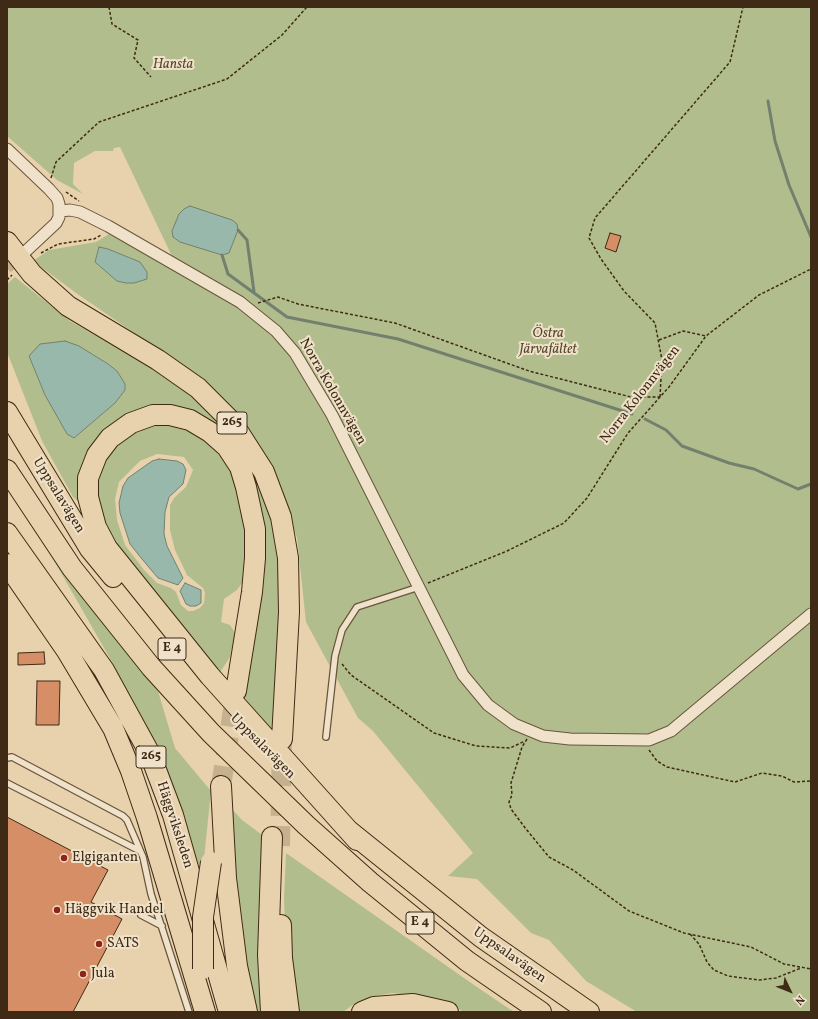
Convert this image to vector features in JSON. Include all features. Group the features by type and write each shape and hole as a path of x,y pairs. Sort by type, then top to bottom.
{"highway":[{"name":"265","path":"7,242 32,274 68,306 158,360 198,388 232,422 264,472 281,517 288,558 289,612 282,739"},
{"name":"Uppsalavägen","path":"7,412 90,549 162,639 237,722 358,840 481,937 589,1012"},
{"path":"236,691 252,592 255,558 255,529 240,467 227,447 210,432 190,420 170,415 153,415 131,423 116,434 97,455 88,478 88,497 96,527 108,548 210,676 358,840"},
{"name":"Uppsalavägen","path":"7,470 72,568 151,667 211,733 306,825 370,882 467,961 542,1012"},
{"name":"Häggviksleden","path":"7,533 104,670 150,754 173,815 229,1012"},
{"path":"7,564 67,651 113,728 131,771 147,818 205,1012"},
{"path":"208,1012 203,968 203,917 222,786 226,878 237,966 247,1012"},
{"path":"271,1012 268,955 276,842 282,958 289,1012"},
{"path":"362,1012 374,1007 406,1004 448,1012"}],"street":[{"path":"7,149 57,198 60,211 56,223 25,252"},
{"name":"Norra Kolonnvägen","path":"60,211 70,210 80,212 108,226 240,302 276,331 295,353 332,415 463,675 488,705 529,735 570,739 644,740 671,731 811,614"}],"lane":[{"path":"326,737 335,656 342,630 357,607 419,587"},
{"path":"7,758 12,757 123,816 130,826 140,851 189,1012"},
{"path":"7,783 140,851"},
{"path":"141,914 162,926"}],"path":[{"path":"108,7 112,24 138,40 134,58 151,77"},
{"path":"50,180 56,162 99,122 227,79 282,34 307,7"},
{"path":"261,304 278,297 298,304 395,323 529,371 631,397 660,397 662,360 655,323 624,291 601,259 589,238 595,218 730,62 743,7"},
{"path":"37,255 58,244 94,239 101,235 108,226"},
{"name":"Norra Kolonnvägen","path":"419,587 507,551 564,523 587,498 628,433 669,387 706,336 759,295 811,268"},
{"path":"7,280 12,275"},
{"path":"659,340 683,330 701,333 706,336"},
{"path":"335,656 351,675 434,733 476,746 510,748 529,735"},
{"path":"529,735 522,747 511,783 512,795 509,802 511,809 549,857 573,870 629,911 689,934 751,947 784,964 811,969"},
{"path":"644,740 650,752 658,761 667,767 735,782 762,773 782,776 794,782 811,781"},
{"path":"689,934 699,944 707,962 714,970 728,976 759,980 776,978 802,967"}],"green space":[{"name":"Östra Järvafältet","path":"7,7 811,7 811,1012 637,1012 586,981 549,940 531,933 477,879 448,876 473,853 373,731 358,718 306,622 297,538 276,474 175,361 76,293 33,261 49,250 96,242 109,234 179,271 120,147 114,148 113,151 95,151 74,163 73,184 83,194 57,180 7,136","holes":["99,248 108,249 133,259 117,281 95,262"]},
{"path":"15,277 70,321 155,369 182,387 205,408 228,433 255,477 274,526 280,562 281,613 273,722 271,731 243,702 260,569 220,431 123,417 107,427 97,440 81,504 73,497 42,441 7,352 7,284","holes":["65,342 79,346 117,371 125,384 125,390 115,403 74,438 67,434 45,395 29,356"]},
{"path":"175,422 216,445 228,464 238,490 243,511 246,541 245,563 242,583 237,590 224,599 221,622 230,625 235,633 230,657 219,674 110,542 99,515 97,472 100,458 136,427","holes":["157,454 184,457 193,470 186,487 174,498 170,505 170,530 175,550 187,575 203,588 205,593 204,603 200,608 193,611 188,611 181,605 176,592 171,588 157,583 144,570 125,545 117,520 115,499 119,482 140,461"]},
{"path":"52,557 158,691 175,748 211,791 204,859 199,864 194,864 144,725 112,662"},
{"path":"232,809 242,820 265,837 263,1012 253,1012 240,952"},
{"path":"286,853 514,1012 464,1012 446,1002 392,993 370,997 351,1006 343,1012 294,1012 286,953 284,899"}],"shaded area":[{"path":"190,206 232,220 237,224 238,230 229,253 222,255 180,242 173,237 172,231 179,214"},
{"path":"99,247 108,249 140,262 147,272 147,279 134,283 117,281 95,262"},
{"path":"65,341 79,346 108,364 117,371 125,384 125,390 115,403 74,438 67,434 45,395 29,356 40,344"},
{"path":"159,459 177,461 183,464 186,470 183,484 169,497 165,512 164,534 167,546 183,578 178,585 158,578 142,559 130,544 120,513 119,503 123,486 128,478 152,461"},
{"path":"185,583 201,590 201,603 196,606 186,604 180,591"}],"building":[{"path":"610,233 621,236 616,252 605,248"},
{"path":"44,652 45,664 18,665 18,653"},
{"path":"37,681 60,681 59,725 36,725"},
{"name":"Häggvik Handel","path":"7,817 108,870 91,902 122,919 73,1012 7,1012"}],"waterway":[{"path":"768,101 775,141 789,185 811,237"},
{"path":"238,230 247,240 254,292"},
{"path":"222,255 228,274 287,317 398,339 632,414"},
{"path":"645,419 666,430 682,446 729,463 754,469 798,489 811,484"}],"tunnel":[{"path":"7,268 22,255"},
{"path":"221,786 236,691"},
{"path":"280,846 282,744"}],"place":[{"name":"Elgiganten","path":"64,858"},
{"name":"Häggvik Handel","path":"57,910"},
{"name":"SATS","path":"99,944"},
{"name":"Jula","path":"83,974"}],"park label":[{"name":"Hansta","path":"173,65"}]}
